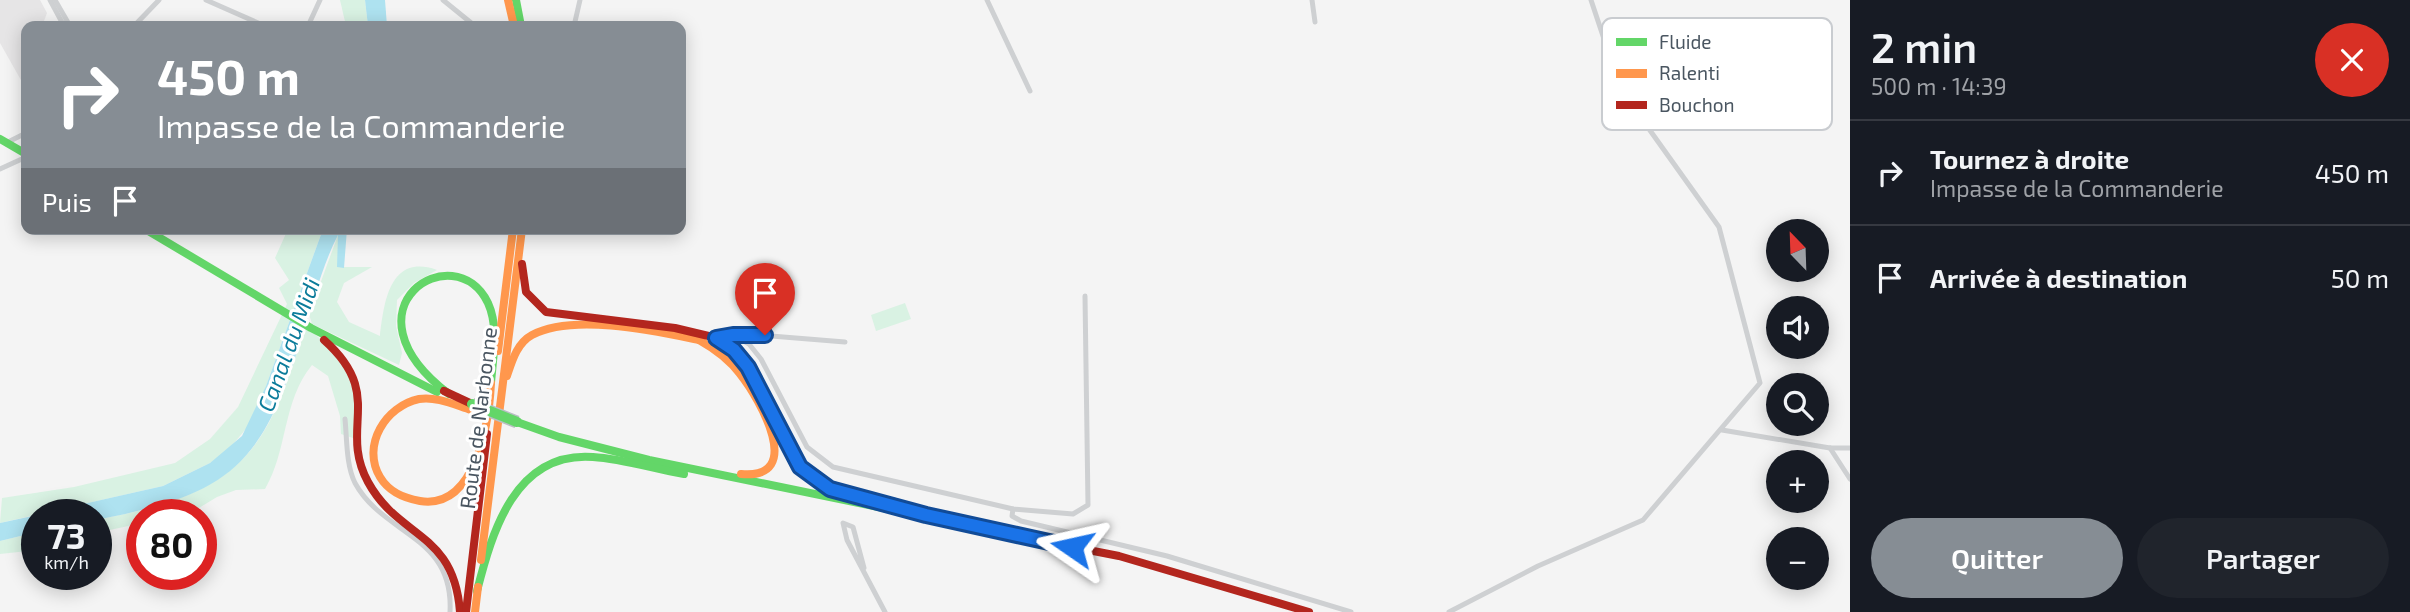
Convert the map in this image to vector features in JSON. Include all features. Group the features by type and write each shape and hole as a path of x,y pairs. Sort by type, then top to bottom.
{"main road":[{"path":"508,0 513,21"},
{"path":"516,0 520,21"},
{"path":"2,142 21,154"},
{"path":"155,235 281,307"},
{"path":"163,235 312,326 471,407 571,446 684,474"},
{"name":"Route de Narbonne","path":"463,612 512,235"},
{"name":"Route de Narbonne","path":"475,612 522,235"},
{"path":"523,235 522,280 532,304 546,313 675,328 716,338 734,350 748,367 800,467 830,489 926,515"},
{"path":"449,394 419,369 408,353 400,323 407,297 416,286 428,279 444,276 459,278 472,285 483,295 489,308 494,339 490,414 469,474 461,486 448,495 419,501 404,498 391,490 380,477 374,463 373,443 378,427 396,407 423,399 471,407"},
{"path":"312,326 471,407"},
{"path":"312,326 339,352 355,375 362,460 368,483 446,557 458,582 463,612"},
{"path":"501,396 519,346 533,335 549,328 580,326 676,335 699,340 719,351 737,366 749,384 777,450 777,461 773,468 748,475 649,460"},
{"path":"516,425 649,460 1119,556 1309,612"},
{"path":"477,591 497,519 510,497 542,470 561,462 591,457 1171,571"}],"street":[{"path":"50,0 61,21"},
{"path":"55,0 66,21"},
{"path":"139,21 159,0"},
{"path":"206,0 255,21"},
{"path":"310,21 320,0"},
{"path":"443,0 469,21"},
{"path":"575,21 580,0"},
{"path":"987,0 1030,91"},
{"path":"1312,0 1315,22"},
{"path":"1591,0 1602,33"},
{"path":"1449,612 1538,566 1634,526 1650,513 1760,379 1751,358 1722,236 1705,205 1650,130"},
{"path":"2,142 21,135"},
{"path":"0,169 21,159"},
{"path":"733,335 749,345 761,359 797,431 819,458 852,472 1013,509 1073,514 1088,505 1085,296"},
{"path":"699,340 733,335 785,335 845,342"},
{"path":"716,338 719,351"},
{"path":"345,419 351,474 356,485 379,511 408,531 443,568 451,595 450,612"},
{"path":"1721,429 1830,448 1850,448"},
{"path":"1830,448 1850,479"},
{"path":"1013,509 1012,516 1020,521 1167,556 1351,612"},
{"path":"864,568 853,527 843,523 848,540 885,612"}],"shaded area":[{"path":"0,0 40,0 47,13 44,21 21,21 21,80 0,43"}],"green space":[{"path":"340,0 365,0 367,21 345,21"},
{"path":"285,235 321,235 250,424 229,449 210,463 163,486 106,499 21,499 21,518 0,523 2,498 74,487 175,463 210,439 238,407 287,304 279,288 289,280 275,258"},
{"path":"338,235 338,267 372,267 344,283 337,302 349,322 380,336 387,297 399,275 408,269 421,267 437,270 414,283 397,300 396,326 402,353 399,365 312,324 309,314"},
{"path":"905,303 911,319 876,331 871,315"},
{"path":"305,325 350,366 360,432 353,438 341,434 340,416 328,376 312,365 295,394 278,458 265,489 236,490 214,499 176,499 213,482 238,463 259,439 276,409"},
{"path":"126,513 126,526 112,530 112,516"},
{"path":"21,536 21,552 0,554 0,541"}],"water":[{"path":"365,0 385,0 387,21 367,21"},
{"name":"Canal du Midi","path":"321,235 338,235 322,272 287,380 272,416 255,445 234,467 210,485 179,499 126,499 126,513 112,517 112,499 105,499 163,486 210,463 242,436 266,386"},
{"path":"338,235 347,235 344,268 337,267"},
{"path":"21,518 21,536 0,541 0,523"}],"traffic: fast":[{"path":"516,0 520,21"},
{"path":"0,139 21,151"},
{"path":"155,235 311,328 437,392"},
{"path":"449,394 417,363 403,334 403,309 414,290 431,279 452,276 472,284 488,303 494,332 491,383"},
{"path":"472,404 517,422"},
{"path":"517,422 559,437 649,460 1078,548"},
{"path":"477,591 490,544 511,500 526,481 544,467 566,459 593,457 684,474"}],"traffic: slow":[{"path":"508,0 513,21"},
{"path":"498,351 512,235"},
{"path":"481,560 521,235"},
{"path":"507,376 516,353 527,338 569,325 614,326 699,340"},
{"path":"699,340 721,355 740,374 758,401 772,436 775,452 771,464 760,472 741,474"},
{"path":"471,410 425,398 407,403 387,418 375,440 373,452 380,477 388,487 397,494 420,501 439,500 454,492 467,478 476,460 487,419 491,383"},
{"path":"475,612 478,587"}],"traffic: jam":[{"path":"522,264 526,292 546,312 675,328 717,338"},
{"path":"717,338 750,373 796,458 822,482 841,493"},
{"path":"324,340 342,360 353,378 358,411 357,444 360,462 368,482 381,501 436,550 456,585 460,612"},
{"path":"444,391 472,404"},
{"path":"466,612 487,434"},
{"path":"1078,548 1119,556 1309,612"}],"route":[{"path":"765,335 745,334 716,338 734,350 748,367 793,458 817,481 830,489 901,509 1072,547"}]}
